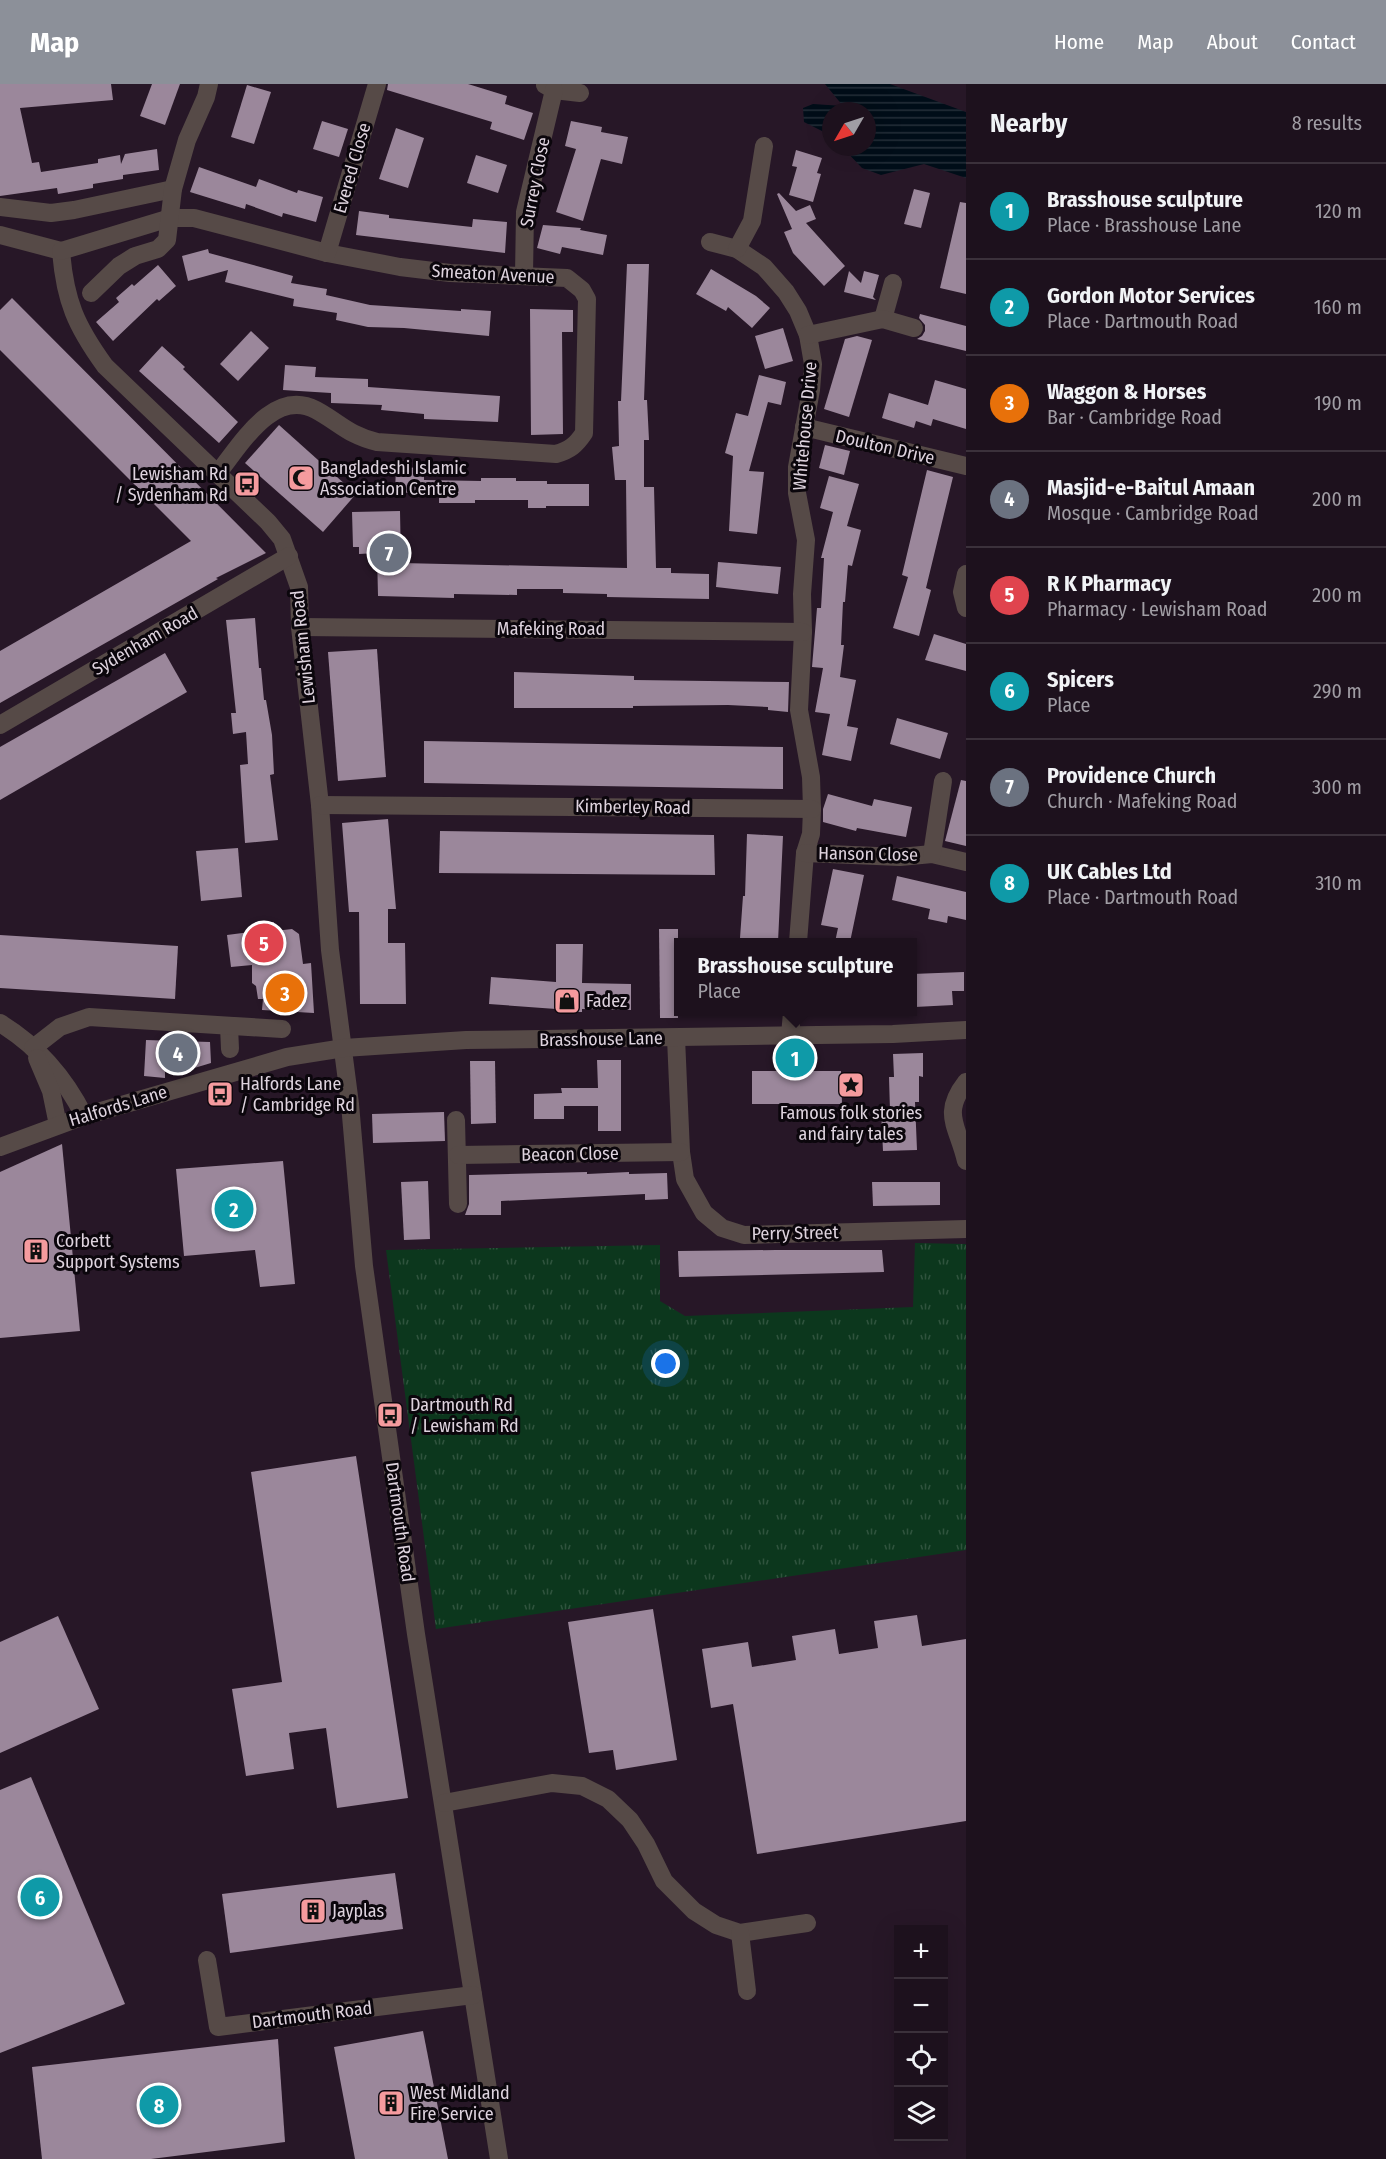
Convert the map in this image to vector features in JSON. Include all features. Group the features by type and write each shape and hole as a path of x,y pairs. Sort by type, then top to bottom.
{"street":[{"path":"91,293 119,266 135,256 158,249 167,240 173,189 188,140 207,96 209,84"},
{"name":"Evered Close","path":"327,253 377,84"},
{"name":"Surrey Close","path":"524,275 525,212 549,87 580,93"},
{"path":"737,249 752,221 764,146"},
{"path":"0,207 51,213 173,189"},
{"name":"Smeaton Avenue","path":"61,251 170,218 203,220 327,253 400,267 450,273 567,278 582,290 587,299 584,433 577,444 568,450 556,454 377,442 360,438 346,431 315,410 301,405 285,406 271,412 258,424 217,474"},
{"path":"0,235 61,251"},
{"name":"Whitehouse Drive","path":"710,242 737,249 764,267 786,292 798,311 808,335 813,364 797,467 797,493 806,540 799,710 811,777 812,809"},
{"name":"Lewisham Road","path":"61,251 63,277 73,314 84,337 105,366 268,522 282,539 289,556 298,587 300,627 320,805 330,950 344,1048"},
{"path":"883,319 893,283"},
{"path":"808,335 883,319 914,328"},
{"name":"Doulton Drive","path":"804,427 966,466"},
{"name":"Sydenham Road","path":"0,725 289,556"},
{"path":"966,574 962,592 966,608"},
{"name":"Mafeking Road","path":"300,627 803,632"},
{"name":"Hanson Close","path":"932,854 943,781"},
{"name":"Kimberley Road","path":"320,805 812,809"},
{"path":"798,938 805,853 811,834 812,809"},
{"name":"Hanson Close","path":"805,853 900,857 932,854 966,862"},
{"path":"790,1036 792,1016"},
{"path":"33,1048 60,1027 89,1017 282,1029"},
{"path":"0,1023 18,1034 59,1075 84,1116"},
{"path":"229,1026 230,1049"},
{"name":"Brasshouse Lane","path":"344,1048 466,1040 790,1036 966,1030"},
{"name":"Perry Street","path":"676,1038 681,1152 685,1179 704,1213 722,1228 744,1235 966,1228"},
{"path":"33,1048 51,1091 58,1125"},
{"name":"Halfords Lane","path":"0,1147 84,1116 287,1057 344,1048"},
{"name":"Dartmouth Road","path":"344,1048 364,1266 416,1634 499,2159"},
{"path":"966,1082 955,1095 951,1116 961,1139 966,1161"},
{"path":"456,1120 458,1204"},
{"name":"Beacon Close","path":"458,1155 681,1152"},
{"path":"444,1803 552,1783 582,1786 608,1799 630,1820 646,1844 663,1881 694,1911 716,1925 740,1933 807,1923"},
{"path":"740,1933 747,1991"},
{"name":"Dartmouth Road","path":"207,1960 219,2027 473,1995"}],"green space":[{"path":"915,1243 966,1244 966,1550 436,1629 386,1250 660,1245 660,1301 685,1316 913,1307"}],"shaded area":[{"path":"825,84 890,84 966,112 966,178 924,164 881,175 862,168 851,156 876,156 876,102 840,102"},
{"path":"813,104 822,105 822,131 804,122 803,108"}],"building":[{"path":"0,84 111,84 113,100 20,108 32,163 39,162 41,172 98,163 98,159 120,155 121,164 125,154 157,149 159,170 123,175 123,179 93,184 93,188 58,194 57,188 0,196"},
{"path":"152,84 180,84 165,125 140,116"},
{"path":"388,84 468,84 507,96 505,104 533,113 524,140 490,129 492,122 387,90"},
{"path":"247,85 271,92 254,144 231,137"},
{"path":"322,121 348,129 339,157 313,149"},
{"path":"571,121 602,127 601,132 628,137 622,164 601,159 583,221 556,212 576,149 565,146"},
{"path":"396,128 424,138 408,188 379,179"},
{"path":"796,150 822,158 817,173 821,174 813,202 789,195 797,167 792,166"},
{"path":"476,155 507,165 498,193 467,183"},
{"path":"199,167 256,187 259,179 297,193 298,190 323,197 316,222 283,213 282,217 246,204 245,209 190,192"},
{"path":"914,189 930,193 921,228 904,224"},
{"path":"779,193 796,211 810,205 816,219 806,223 845,266 824,286 793,253 784,232 792,229 777,194"},
{"path":"960,202 966,203 966,294 940,288"},
{"path":"359,211 389,215 389,218 472,227 473,219 507,222 505,253 356,235"},
{"path":"543,225 581,228 580,230 607,235 603,255 562,247 560,254 537,248"},
{"path":"208,249 209,253 293,276 291,283 327,289 326,295 370,305 491,311 489,336 368,327 336,320 337,313 293,306 294,299 225,282 228,270 188,281 182,256"},
{"path":"627,264 649,264 644,400 647,400 649,440 644,440 644,487 654,487 656,568 671,568 671,573 709,574 709,599 607,597 607,594 563,593 563,589 517,589 517,595 454,594 454,598 378,596 377,553 359,554 359,547 353,547 352,512 400,511 401,563 627,568 626,480 615,480 612,447 619,446 618,401 621,401"},
{"path":"158,265 176,286 159,301 157,299 113,341 96,322 119,302 116,298"},
{"path":"711,269 756,296 770,308 752,328 728,307 726,311 696,294"},
{"path":"849,271 861,283 864,271 879,275 873,297 876,300 844,292"},
{"path":"12,298 266,553 216,578 218,579 0,703 0,651 191,541 0,350 0,310"},
{"path":"530,309 573,310 573,332 562,332 563,434 531,435"},
{"path":"920,314 966,326 966,351 917,339 925,331 925,325 919,318"},
{"path":"783,328 793,361 765,369 755,336"},
{"path":"251,331 269,348 238,381 220,364"},
{"path":"857,336 872,340 849,417 824,409 845,339"},
{"path":"162,346 238,422 219,443 139,371"},
{"path":"285,365 316,367 315,377 368,379 368,387 500,396 498,422 424,419 424,414 381,410 382,405 331,403 331,393 283,390"},
{"path":"759,375 786,382 781,405 768,402 749,471 764,472 757,534 729,531 733,456 725,453 736,413 748,416"},
{"path":"935,380 966,389 966,429 933,419 931,426 916,421 914,428 882,418 889,393 928,405"},
{"name":"Bangladeshi Islamic Association Centre","path":"279,425 356,494 323,532 245,463"},
{"path":"825,445 850,451 844,475 819,468"},
{"path":"396,467 424,468 424,480 481,481 481,478 516,478 516,481 547,481 547,484 589,484 589,506 528,508 528,500 439,503 439,495 395,492"},
{"path":"927,470 953,477 926,588 931,590 919,636 893,628 908,577 902,575"},
{"path":"829,476 859,484 847,526 861,530 852,566 848,565 845,602 843,602 841,645 844,645 840,677 856,680 847,726 858,728 851,761 822,755 830,714 815,712 823,668 812,667 817,608 821,608 824,558 821,558 833,512 820,508"},
{"path":"718,562 781,567 778,594 716,587"},
{"path":"255,618 259,668 261,668 264,700 266,700 272,735 274,774 270,775 278,840 245,843 240,765 248,764 246,732 233,734 231,713 236,713 226,620"},
{"path":"934,634 966,644 966,671 925,660"},
{"path":"377,649 386,777 338,781 328,652"},
{"path":"165,653 187,692 0,800 0,747"},
{"path":"514,672 634,676 634,680 789,682 788,712 768,710 768,707 728,705 514,708"},
{"path":"897,718 948,733 940,759 890,744"},
{"path":"424,741 783,747 783,789 424,783"},
{"path":"961,780 966,781 966,846 945,841"},
{"path":"828,794 872,806 874,799 912,807 906,837 857,828 856,831 823,822 823,809"},
{"path":"388,819 396,909 388,909 388,943 405,943 406,1004 360,1004 359,912 349,912 342,823"},
{"path":"440,831 714,835 715,875 439,873"},
{"path":"747,834 783,836 778,938 740,938 743,896 745,896"},
{"path":"238,848 242,897 201,901 196,851"},
{"path":"833,869 864,875 851,938 836,938 838,928 821,925"},
{"path":"897,876 966,892 966,920 948,916 947,923 928,919 930,909 892,900"},
{"path":"274,922 275,931 292,929 299,934 303,964 311,963 314,1013 262,1010 263,999 258,999 256,986 252,983 252,965 231,967 227,935 258,931 258,924"},
{"path":"659,929 678,929 678,938 674,938 674,1016 678,1018 660,1018"},
{"path":"0,935 178,946 175,999 0,988"},
{"path":"556,944 583,944 582,983 631,984 631,1010 582,1009 582,1012 556,1012 556,1009 489,1004 491,977 556,982"},
{"path":"964,972 964,991 952,991 953,1005 917,1007 917,974"},
{"path":"146,1040 210,1042 211,1063 181,1072 165,1071 165,1078 144,1076"},
{"path":"923,1053 923,1077 919,1076 919,1102 915,1102 917,1150 883,1151 881,1111 890,1111 889,1077 894,1077 893,1054"},
{"path":"597,1060 621,1060 621,1131 598,1131 598,1106 564,1106 564,1119 534,1119 534,1094 562,1093 561,1088 598,1088"},
{"path":"470,1061 495,1061 496,1123 471,1124"},
{"path":"752,1071 841,1071 842,1104 752,1104"},
{"path":"444,1112 445,1141 373,1143 372,1114"},
{"name":"Corbett Support Systems","path":"62,1144 80,1331 0,1338 0,1172"},
{"path":"283,1161 295,1284 260,1287 255,1250 184,1256 176,1169"},
{"path":"587,1172 587,1174 667,1173 668,1199 645,1200 645,1194 501,1201 501,1215 465,1215 469,1204 469,1175"},
{"path":"428,1181 430,1239 404,1240 401,1182"},
{"path":"872,1182 940,1182 940,1205 873,1206"},
{"path":"882,1250 884,1272 679,1277 678,1251"},
{"path":"356,1456 408,1798 337,1808 326,1728 289,1733 294,1769 246,1776 232,1689 282,1682 251,1472"},
{"path":"653,1609 677,1760 616,1770 613,1750 589,1753 568,1622"},
{"path":"917,1615 922,1646 966,1639 966,1821 757,1854 733,1704 711,1708 702,1649 748,1642 752,1667 796,1660 792,1636 835,1629 839,1654 878,1648 874,1621"},
{"path":"58,1616 99,1709 0,1753 0,1642"},
{"path":"31,1777 125,2004 0,2053 0,1790"},
{"name":"Jayplas","path":"395,1873 403,1929 230,1953 222,1894"},
{"name":"West Midland Fire Service","path":"423,2031 448,2159 355,2159 334,2047"},
{"path":"278,2039 285,2142 151,2159 42,2159 32,2067"}],"place":[{"name":"Bangladeshi Islamic Association Centre","path":"301,478"},
{"name":"Lewisham Rd / Sydenham Rd","path":"247,484"},
{"name":"Providence Church","path":"389,553"},
{"name":"R K Pharmacy","path":"264,943"},
{"name":"Waggon & Horses","path":"285,993"},
{"name":"Fadez","path":"567,1001"},
{"name":"Masjid-e-Baitul Amaan","path":"178,1053"},
{"name":"Brasshouse sculpture","path":"795,1058"},
{"name":"Famous folk stories and fairy tales","path":"851,1085"},
{"name":"Halfords Lane / Cambridge Rd","path":"220,1094"},
{"name":"Gordon Motor Services","path":"234,1209"},
{"name":"Corbett Support Systems","path":"36,1251"},
{"name":"Dartmouth Rd / Lewisham Rd","path":"390,1415"},
{"name":"Spicers","path":"40,1897"},
{"name":"Jayplas","path":"313,1911"},
{"name":"West Midland Fire Service","path":"391,2103"},
{"name":"UK Cables Ltd","path":"159,2105"}]}
